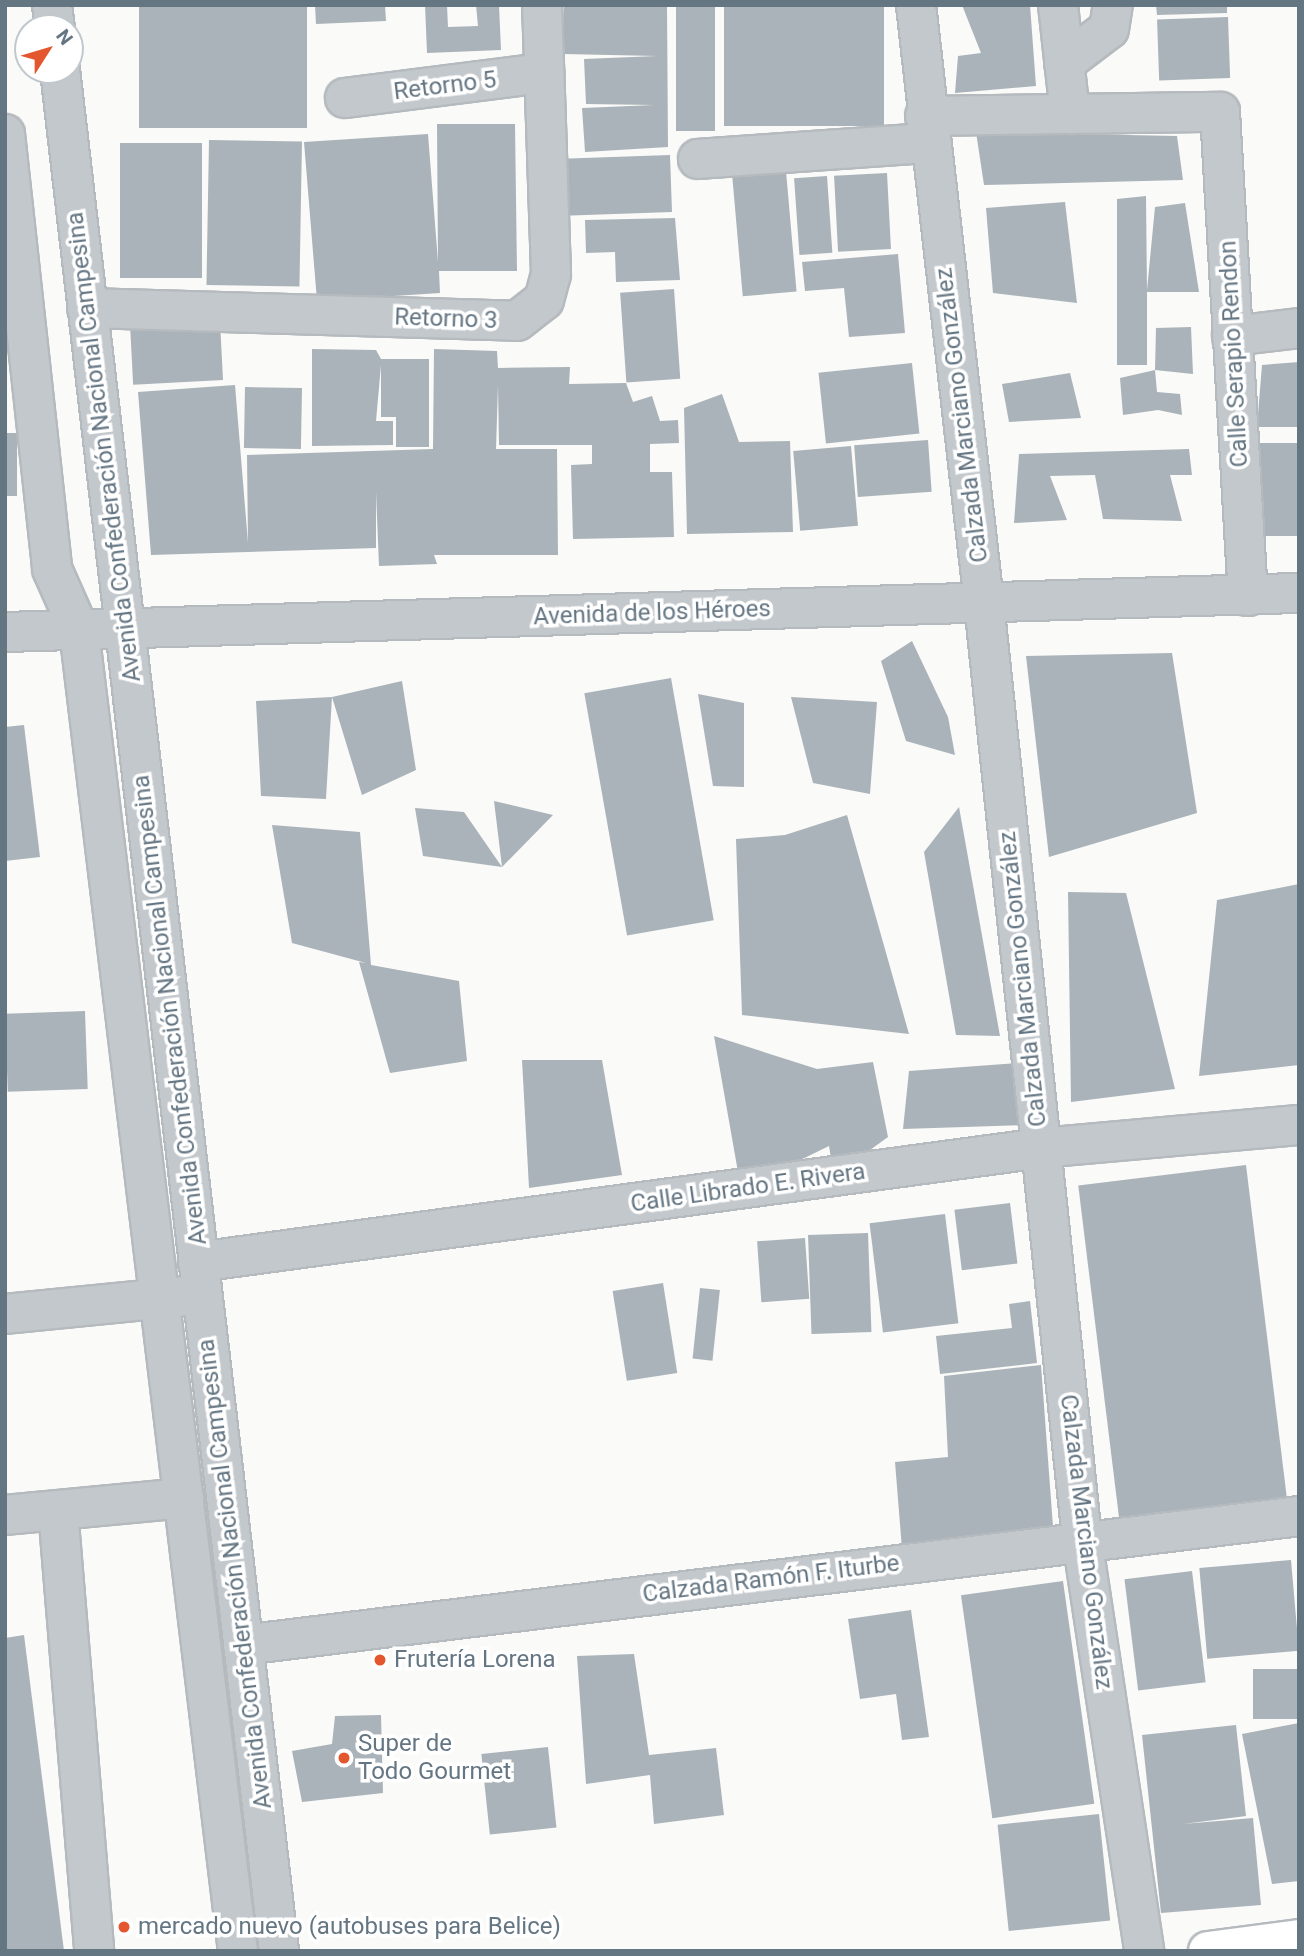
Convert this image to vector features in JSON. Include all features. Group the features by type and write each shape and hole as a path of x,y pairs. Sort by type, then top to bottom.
{"main road":[{"path":"1208,1951 1299,1939"}],"street":[{"name":"Retorno 3","path":"87,308 517,321 544,300 551,274 542,5"},
{"name":"Calzada Marciano González","path":"916,5 927,130 984,603 1082,1539 1144,1951"},
{"path":"698,159 1070,114 1058,5"},
{"path":"1064,63 1109,29 1113,5"},
{"name":"Retorno 5","path":"345,98 544,73"},
{"name":"Avenida Confederación Nacional Campesina","path":"62,84 279,1951"},
{"name":"Calle Serapio Rendon","path":"1070,114 1220,112 1248,596"},
{"name":"Avenida Confederación Nacional Campesina","path":"6,145 52,569 79,630 134,1066 238,1951"},
{"path":"1232,335 1299,328"},
{"name":"Avenida de los Héroes","path":"5,632 1299,593"},
{"path":"134,1066 175,1063"},
{"name":"Calle Librado E. Rivera","path":"5,1314 160,1298 200,1278 1041,1149 1299,1125"},
{"path":"5,1515 184,1498"},
{"path":"58,1510 94,1951"},
{"name":"Calzada Ramón F. Iturbe","path":"243,1645 1082,1539 1299,1516"}],"building":[{"path":"139,5 307,5 307,128 139,128"},
{"path":"315,5 385,5 386,21 316,24"},
{"path":"425,5 447,5 448,27 478,26 476,5 499,5 501,50 427,53"},
{"path":"564,5 667,5 668,147 585,152 582,108 654,105 586,104 584,59 657,56 563,54"},
{"path":"676,5 715,5 715,131 676,131"},
{"path":"724,5 884,5 884,126 724,126"},
{"path":"962,5 1030,5 1036,86 955,93 958,56 981,53"},
{"path":"1156,5 1227,5 1227,13 1157,15"},
{"path":"1228,17 1230,78 1159,80 1157,19"},
{"path":"437,124 515,124 517,271 439,271 440,293 317,301 304,142 428,134 438,262"},
{"path":"976,132 1177,136 1183,180 984,185"},
{"path":"209,140 302,142 299,287 206,285"},
{"path":"120,143 202,143 202,278 120,278"},
{"path":"670,155 672,212 564,216 562,159"},
{"path":"786,171 797,292 743,296 732,176"},
{"path":"887,173 891,249 838,252 834,176"},
{"path":"827,176 832,253 799,255 794,178"},
{"path":"1146,196 1147,290 1155,207 1185,203 1199,292 1147,292 1147,365 1117,365 1117,199"},
{"path":"1065,202 1077,303 993,293 986,208"},
{"path":"675,218 680,280 616,282 615,252 586,253 585,220"},
{"path":"898,254 905,333 849,337 844,288 805,291 802,262"},
{"path":"674,289 680,379 626,383 620,293"},
{"path":"220,322 223,380 133,385 130,327"},
{"path":"1191,327 1193,374 1155,370 1156,328"},
{"path":"312,349 376,350 381,359 429,359 429,447 396,447 396,417 381,417 381,365 376,421 393,421 393,445 312,446"},
{"path":"434,349 497,351 498,368 570,367 569,384 626,383 633,402 652,396 660,421 678,420 679,443 650,444 650,472 672,472 674,537 573,539 571,465 592,464 592,445 499,445 498,385 496,449 557,449 558,555 434,555 437,564 379,566 376,492 376,548 151,555 138,392 235,385 248,543 247,455 433,449"},
{"path":"1299,362 1299,427 1257,427 1262,365"},
{"path":"912,363 919,434 826,443 819,373"},
{"path":"1155,370 1157,392 1180,394 1182,415 1158,410 1123,415 1120,378"},
{"path":"1070,373 1081,418 1009,422 1002,384"},
{"path":"245,387 302,388 301,449 244,448"},
{"path":"722,394 739,442 790,441 793,532 687,534 684,408"},
{"path":"5,433 17,433 17,496 5,496"},
{"path":"928,440 932,492 858,497 854,445"},
{"path":"1255,443 1299,443 1299,536 1255,536"},
{"path":"851,446 858,526 800,531 793,451"},
{"path":"1189,449 1192,475 1170,475 1182,521 1103,519 1095,475 1050,476 1067,520 1014,523 1019,454"},
{"path":"912,641 948,717 955,755 906,741 881,661"},
{"path":"1172,653 1197,813 1049,857 1026,656"},
{"path":"671,678 714,920 627,936 584,693"},
{"path":"402,681 416,770 362,795 332,697"},
{"path":"698,694 744,703 744,787 713,786"},
{"path":"332,697 326,799 261,796 256,701"},
{"path":"791,697 877,702 870,794 813,783"},
{"path":"24,725 40,857 5,861 5,727"},
{"path":"494,801 553,815 502,867"},
{"path":"959,807 1000,1036 956,1035 924,852"},
{"path":"415,808 464,812 502,867 423,856"},
{"path":"847,815 909,1034 742,1015 736,839 785,835"},
{"path":"272,825 360,832 371,965 459,981 467,1061 390,1073 359,962 366,963 292,943"},
{"path":"1299,884 1299,1065 1199,1076 1217,900"},
{"path":"1068,892 1126,893 1175,1089 1071,1102"},
{"path":"85,1011 88,1089 8,1092 5,1014"},
{"path":"714,1036 817,1069 873,1062 888,1137 834,1176 829,1146 741,1189"},
{"path":"522,1060 602,1060 622,1175 529,1188"},
{"path":"1019,1063 1026,1125 903,1129 909,1071"},
{"path":"1246,1165 1288,1504 1120,1525 1078,1186"},
{"path":"1010,1203 1017,1264 962,1270 954,1210"},
{"path":"945,1214 958,1323 883,1332 870,1223"},
{"path":"868,1233 871,1332 811,1334 808,1235"},
{"path":"805,1238 809,1299 761,1302 757,1241"},
{"path":"663,1283 677,1373 627,1381 613,1291"},
{"path":"700,1288 720,1290 712,1361 693,1359"},
{"path":"1030,1301 1037,1363 940,1374 936,1336 1012,1328 1009,1304"},
{"path":"1041,1365 1054,1540 902,1549 895,1462 948,1457 944,1376"},
{"path":"1291,1560 1299,1651 1207,1659 1199,1568"},
{"path":"1192,1571 1206,1682 1138,1690 1125,1579"},
{"path":"1063,1581 1094,1804 992,1818 961,1595"},
{"path":"911,1610 929,1737 902,1740 896,1694 860,1699 848,1619"},
{"path":"24,1635 64,1951 5,1951 5,1638"},
{"path":"634,1654 649,1755 716,1748 724,1815 654,1824 650,1775 586,1784 577,1656"},
{"path":"1253,1669 1299,1669 1299,1719 1253,1719"},
{"path":"381,1715 383,1793 302,1802 292,1751 332,1744 335,1716"},
{"path":"1299,1723 1299,1881 1272,1884 1242,1734"},
{"path":"1236,1725 1246,1816 1183,1824 1253,1818 1261,1905 1161,1913 1142,1735"},
{"path":"548,1747 556,1828 490,1835 481,1754"},
{"path":"1099,1814 1110,1920 1009,1931 998,1825"}],"place":[{"name":"Frutería Lorena","path":"380,1660"},
{"name":"Super de Todo Gourmet","path":"344,1758"},
{"name":"mercado nuevo (autobuses para Belice)","path":"124,1927"}]}
